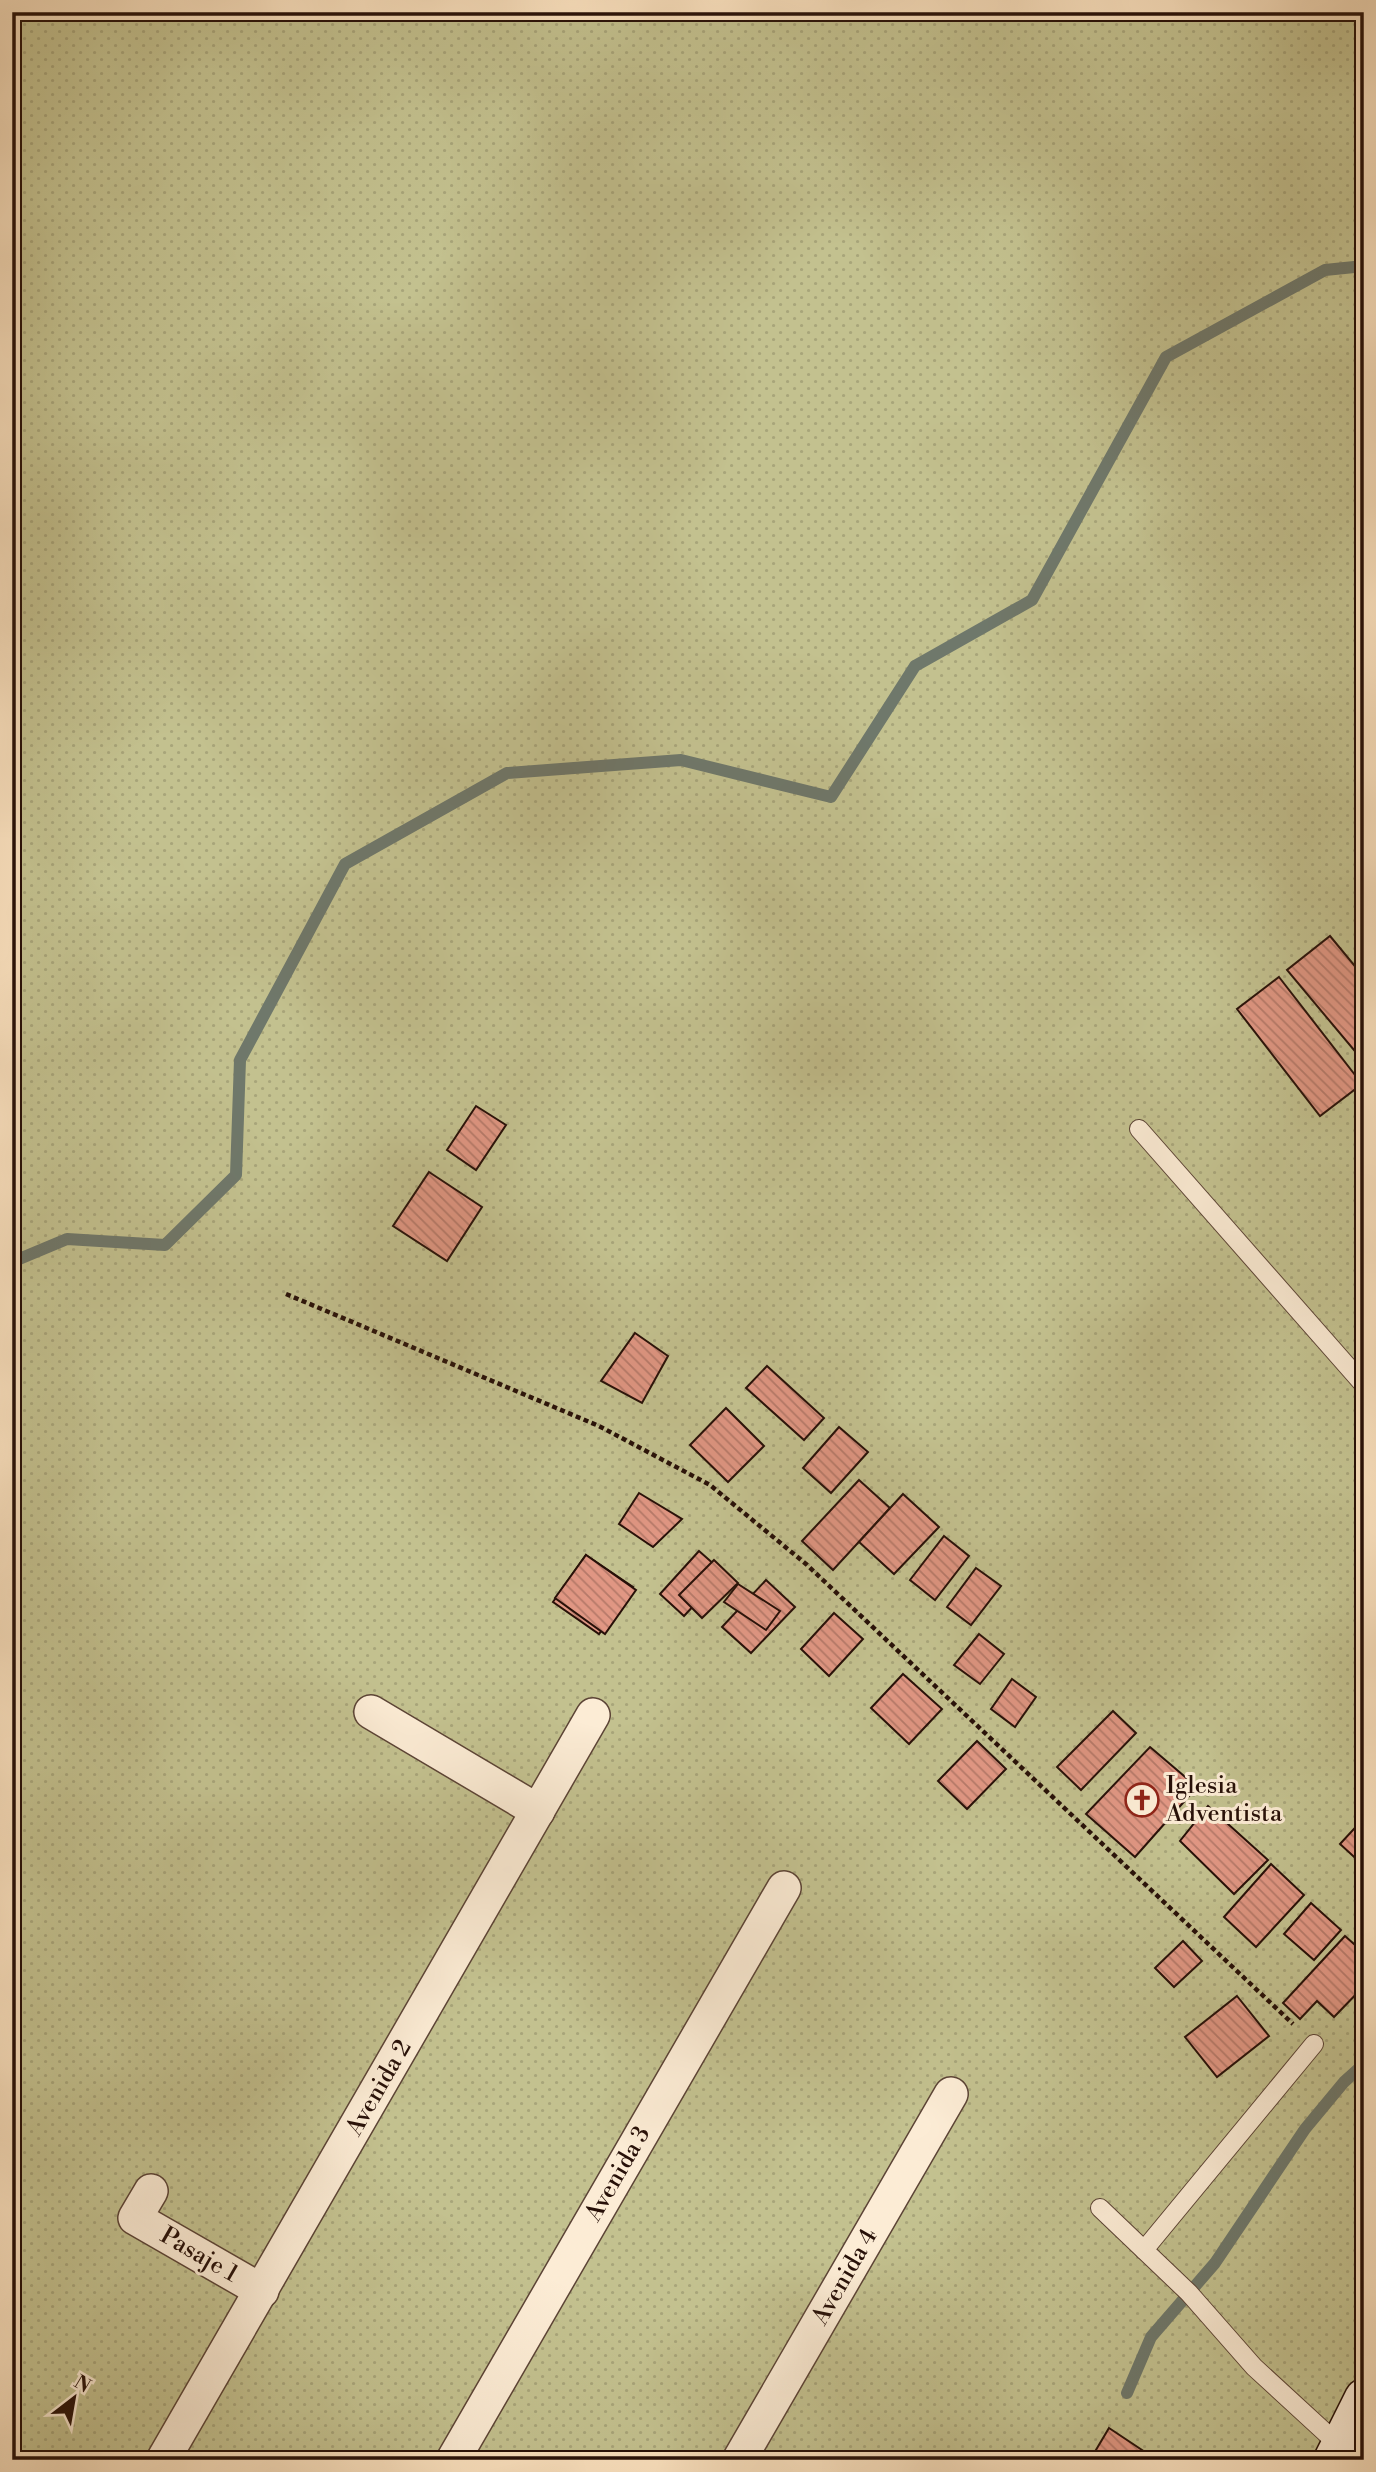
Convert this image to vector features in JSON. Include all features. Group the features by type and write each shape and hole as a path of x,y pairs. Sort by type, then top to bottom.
{"main road":[{"path":"1337,2453 1364,2398"}],"street":[{"path":"371,1712 538,1811"},
{"name":"Avenida 2","path":"163,2460 593,1715"},
{"name":"Avenida 3","path":"453,2460 784,1888"},
{"name":"Avenida 4","path":"739,2460 951,2094"},
{"name":"Pasaje 1","path":"143,2205 262,2291"}],"lane":[{"path":"1139,1129 1364,1385"},
{"path":"1144,2250 1314,2044"},
{"path":"1100,2208 1189,2293 1254,2367 1337,2453"}],"path":[{"path":"286,1294 599,1426 710,1485 806,1564 1314,2044"}],"shaded area":[{"path":"12,12 1364,12 1364,2460 12,2460"}],"building":[{"path":"1330,936 1364,977 1364,1062 1287,970"},
{"path":"1279,977 1362,1084 1320,1116 1237,1009"},
{"path":"476,1106 506,1125 476,1170 447,1150"},
{"path":"429,1172 482,1207 447,1261 393,1226"},
{"path":"635,1333 668,1356 642,1403 601,1381"},
{"path":"767,1366 824,1418 804,1440 746,1388"},
{"path":"726,1408 764,1446 728,1482 690,1445"},
{"path":"839,1427 868,1452 831,1493 803,1468"},
{"path":"859,1480 890,1508 833,1570 802,1541"},
{"path":"639,1493 682,1519 653,1547 619,1524"},
{"path":"903,1494 939,1527 894,1574 859,1542"},
{"path":"944,1536 969,1556 935,1600 910,1580"},
{"path":"699,1551 724,1573 684,1616 660,1594"},
{"path":"586,1555 633,1587 599,1634 553,1602"},
{"path":"586,1555 636,1590 605,1634 555,1598"},
{"path":"714,1560 738,1583 702,1618 679,1595"},
{"path":"976,1568 1001,1586 971,1625 947,1607"},
{"path":"766,1580 795,1607 751,1653 722,1627"},
{"path":"738,1584 780,1611 766,1630 724,1602"},
{"path":"834,1613 863,1639 829,1676 801,1649"},
{"path":"979,1634 1004,1654 980,1684 954,1665"},
{"path":"903,1674 942,1709 909,1744 871,1708"},
{"path":"1012,1679 1036,1697 1015,1727 991,1709"},
{"path":"1113,1711 1136,1733 1081,1790 1057,1767"},
{"path":"977,1741 1006,1769 967,1809 938,1781"},
{"name":"Iglesia Adventista","path":"1150,1747 1197,1787 1135,1857 1086,1814"},
{"path":"1208,1806 1268,1860 1234,1894 1180,1841"},
{"path":"1364,1818 1364,1866 1340,1844"},
{"path":"1271,1864 1304,1895 1256,1947 1224,1917"},
{"path":"1311,1903 1341,1930 1314,1960 1284,1934"},
{"path":"1345,1936 1364,1953 1364,1986 1334,2017 1317,2001 1300,2019 1283,2003"},
{"path":"1183,1941 1202,1961 1174,1987 1155,1968"},
{"path":"1237,1996 1269,2036 1217,2077 1185,2037"},
{"path":"1109,2428 1157,2460 1090,2460"}],"waterway":[{"path":"12,1262 67,1239 165,1245 236,1175 240,1060 345,864 507,773 681,760 831,797 915,666 1032,600 1166,357 1325,270 1364,266"},
{"path":"1127,2393 1151,2337 1215,2263 1305,2129 1344,2082 1364,2064"}],"place":[{"name":"Iglesia Adventista","path":"1142,1800"}]}
